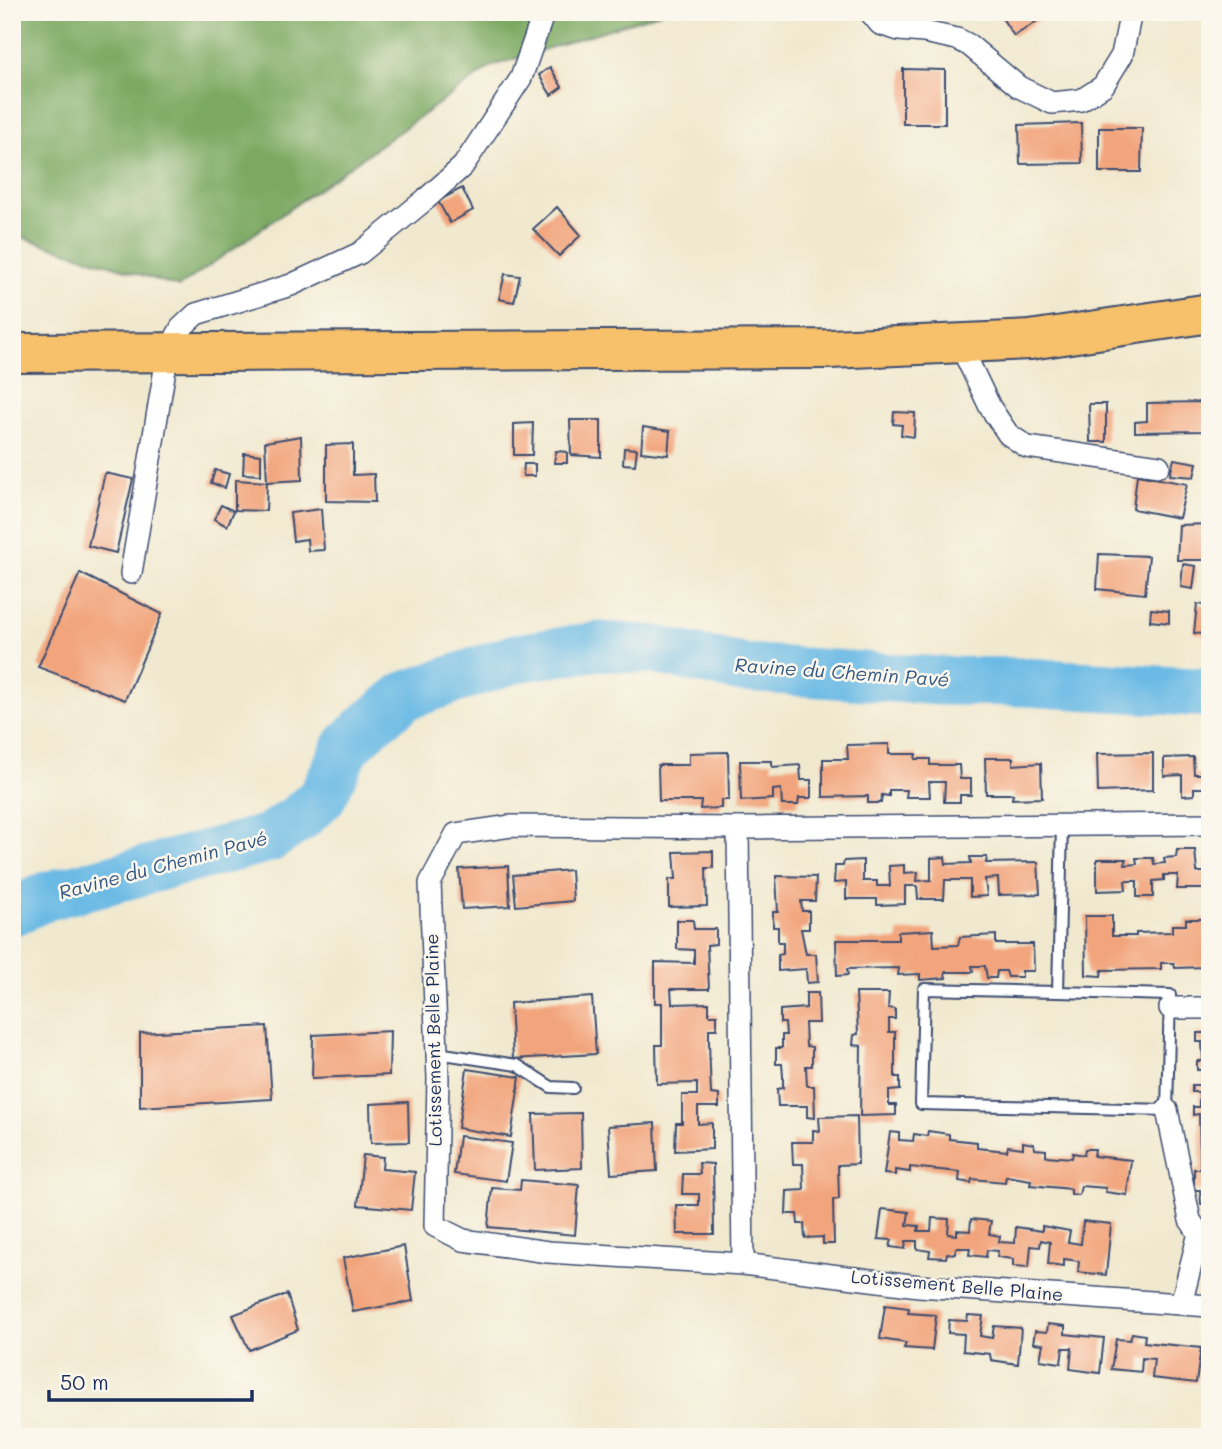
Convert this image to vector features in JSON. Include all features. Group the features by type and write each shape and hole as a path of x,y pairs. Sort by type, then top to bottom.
{"highway":[{"path":"12,364 167,357 830,349 1030,340 1210,313"},
{"path":"12,353 825,363 966,357 1080,347 1210,326"},
{"path":"1153,335 1166,341 1210,334"}],"street":[{"path":"131,573 167,357 181,328 196,314 291,285 360,253 445,183 463,166 521,78 544,12"},
{"path":"870,12 880,24 899,30 957,39 969,45 1019,87 1052,103 1081,100 1103,86 1122,55 1131,12"},
{"path":"966,357 990,407 1008,434 1027,447 1159,466"},
{"name":"Lotissement Belle Plaine","path":"1210,824 738,828 511,826 456,834 430,884 437,1053 435,1226 463,1240 548,1252 743,1264 919,1286 1210,1306"},
{"path":"738,828 743,1264"},
{"path":"1170,1008 1210,1008"},
{"path":"1167,1110 1190,1220 1204,1240 1181,1304"}],"lane":[{"path":"1058,992 1062,825"},
{"path":"924,989 1058,992 1170,995 1167,1110 921,1104 924,989"},
{"path":"437,1053 517,1065 551,1087 573,1088"}],"green space":[{"path":"12,12 663,12 492,66 179,287 12,234"}],"building":[{"path":"998,12 1051,12 1014,36"},
{"path":"550,67 562,87 551,95 539,75"},
{"path":"903,69 945,70 945,124 903,124"},
{"path":"1081,123 1082,163 1020,164 1019,125"},
{"path":"1099,128 1142,128 1141,172 1099,172"},
{"path":"462,188 473,210 450,223 438,201"},
{"path":"557,207 581,235 559,256 533,229"},
{"path":"505,274 520,276 514,302 499,299"},
{"path":"1205,402 1206,431 1135,432 1135,422 1147,421 1147,403"},
{"path":"1089,404 1106,404 1106,442 1090,442"},
{"path":"894,412 915,413 914,437 901,435 902,425 893,424"},
{"path":"570,420 601,420 601,457 571,455"},
{"path":"533,423 532,455 514,455 514,424"},
{"path":"643,427 670,431 668,455 641,452"},
{"path":"301,436 302,480 267,482 265,442"},
{"path":"353,444 353,475 374,474 375,502 326,501 326,445"},
{"path":"624,448 637,449 635,465 623,464"},
{"path":"556,451 567,452 567,463 554,463"},
{"path":"244,453 261,455 261,475 243,474"},
{"path":"1174,459 1197,463 1194,477 1170,475"},
{"path":"524,464 535,464 535,476 523,476"},
{"path":"215,470 229,474 225,488 211,483"},
{"path":"105,473 133,479 116,553 88,546"},
{"path":"1137,475 1187,484 1179,518 1133,509"},
{"path":"235,480 267,482 266,511 235,510"},
{"path":"221,505 234,511 227,526 214,519"},
{"path":"321,509 324,550 308,551 307,539 293,541 290,513"},
{"path":"1210,524 1210,560 1177,560 1179,525"},
{"path":"1099,554 1149,556 1145,594 1097,589"},
{"path":"1183,564 1196,566 1193,589 1181,587"},
{"path":"80,573 162,614 125,700 38,667"},
{"path":"1197,604 1210,606 1210,639 1204,639 1203,634 1194,633"},
{"path":"1151,609 1169,611 1169,623 1150,621"},
{"path":"889,744 889,754 916,754 915,759 930,759 930,765 959,765 960,779 971,779 971,795 960,795 960,802 944,802 945,782 929,782 930,797 906,797 907,790 889,790 889,796 882,795 881,803 868,803 868,796 823,797 823,759 848,759 847,745"},
{"path":"728,752 729,800 721,800 721,808 700,809 701,801 659,801 658,765 689,765 689,753"},
{"path":"1205,752 1210,752 1210,788 1194,788 1194,795 1182,796 1182,775 1164,776 1164,758 1193,757 1194,774 1206,774"},
{"path":"1153,753 1153,790 1098,792 1097,754"},
{"path":"985,758 1013,758 1013,765 1041,763 1042,798 1012,799 1013,794 986,794"},
{"path":"740,761 772,761 772,767 800,765 801,780 811,780 811,798 799,798 798,805 782,805 781,789 773,790 773,799 741,801"},
{"path":"1177,850 1195,850 1197,872 1205,872 1206,856 1210,856 1210,896 1206,896 1206,889 1177,889 1178,875 1164,875 1164,880 1153,881 1153,897 1137,897 1137,881 1125,881 1126,890 1097,891 1097,859 1126,859 1125,865 1137,864 1136,858 1153,858 1154,864 1165,863 1164,858 1176,857"},
{"path":"713,851 713,868 706,868 707,906 669,907 669,879 676,879 674,852"},
{"path":"945,857 946,864 971,863 970,857 987,857 986,863 1038,862 1040,894 999,895 998,878 985,879 987,896 970,897 970,880 945,880 944,899 918,899 917,886 905,886 905,904 877,905 877,899 846,899 846,882 834,883 835,866 843,866 844,861 863,860 863,881 877,881 877,886 890,886 889,866 904,865 904,873 918,872 917,881 931,880 931,858"},
{"path":"508,866 510,906 462,909 459,869"},
{"path":"571,870 573,901 516,906 513,875"},
{"path":"776,876 816,877 815,901 801,901 802,911 809,911 809,929 801,929 806,954 816,954 818,982 807,983 806,969 778,971 778,955 783,954 783,942 778,942 778,927 773,927 773,912 778,912"},
{"path":"1085,916 1112,916 1112,936 1172,932 1172,925 1186,925 1186,919 1207,919 1210,935 1210,973 1207,967 1175,968 1174,963 1161,963 1161,969 1102,970 1101,976 1086,975"},
{"path":"677,920 693,920 694,929 716,929 716,944 707,945 709,989 671,989 672,1004 709,1003 709,1015 717,1015 717,1029 709,1029 709,1043 711,1094 719,1095 719,1107 698,1107 698,1124 712,1123 712,1149 675,1151 676,1123 682,1123 682,1095 697,1095 697,1083 657,1084 656,1045 662,1045 662,1003 655,1003 655,962 694,963 694,950 677,949"},
{"path":"933,930 934,946 958,945 960,937 996,935 996,944 1033,944 1034,971 1022,971 1022,977 1008,977 1006,971 997,971 996,978 987,978 985,966 972,966 973,972 945,972 946,978 920,980 920,974 898,975 899,968 847,969 848,975 837,976 836,940 898,940 898,932"},
{"path":"806,993 818,993 819,1023 805,1023 806,1046 812,1047 812,1066 806,1066 807,1086 814,1086 815,1118 807,1117 807,1106 778,1106 777,1089 783,1088 783,1076 782,1064 776,1064 776,1048 782,1048 782,1035 786,1035 785,1023 780,1023 780,1010 806,1008"},
{"path":"856,993 889,993 888,1008 895,1009 895,1019 889,1019 889,1032 895,1032 895,1077 900,1077 900,1090 889,1091 889,1105 896,1105 896,1115 860,1116 861,1046 853,1045 854,1035 858,1034"},
{"path":"592,997 596,1054 513,1059 510,1003"},
{"path":"267,1026 272,1099 140,1107 140,1033"},
{"path":"390,1031 389,1075 312,1078 313,1035"},
{"path":"1197,1033 1210,1033 1210,1204 1201,1204 1200,1190 1194,1190 1194,1169 1200,1169 1200,1156 1199,1114 1193,1115 1193,1107 1199,1107 1199,1092 1192,1092 1192,1085 1203,1085 1203,1070 1197,1070 1197,1061 1203,1061 1202,1042 1197,1042"},
{"path":"467,1069 520,1077 511,1137 458,1128"},
{"path":"408,1102 409,1142 371,1143 370,1104"},
{"path":"581,1113 582,1168 535,1170 533,1114"},
{"path":"857,1116 858,1164 838,1165 839,1199 833,1200 834,1244 823,1244 823,1237 805,1238 804,1224 798,1224 797,1214 786,1214 787,1191 804,1190 803,1164 793,1164 792,1142 813,1142 813,1130 820,1131 819,1117"},
{"path":"655,1123 657,1171 611,1174 608,1126"},
{"path":"928,1131 949,1134 949,1139 977,1142 977,1148 1007,1151 1008,1146 1023,1148 1023,1142 1034,1144 1035,1149 1046,1150 1046,1156 1072,1158 1073,1153 1084,1155 1085,1149 1095,1149 1094,1156 1131,1160 1127,1195 1105,1192 1106,1188 1081,1186 1079,1195 1071,1194 1071,1189 1030,1185 1031,1180 1006,1176 1005,1182 972,1179 971,1183 959,1181 960,1172 910,1167 910,1172 895,1170 895,1175 884,1174 890,1132 899,1133 899,1140 913,1141 914,1134 927,1136"},
{"path":"459,1136 512,1143 506,1181 454,1174"},
{"path":"363,1155 383,1157 382,1169 415,1172 411,1210 358,1205"},
{"path":"699,1163 713,1164 714,1234 677,1234 676,1205 699,1205 699,1194 682,1194 683,1174 700,1174"},
{"path":"521,1180 579,1185 575,1235 488,1227 492,1188 520,1190"},
{"path":"882,1209 909,1212 907,1225 919,1226 918,1231 931,1231 932,1218 949,1219 948,1234 957,1235 957,1230 970,1231 971,1219 991,1221 989,1234 1000,1236 999,1242 1015,1243 1016,1227 1042,1231 1042,1226 1070,1231 1068,1242 1081,1244 1083,1221 1111,1224 1106,1275 1078,1272 1079,1261 1064,1259 1064,1266 1048,1264 1050,1242 1041,1240 1040,1247 1031,1246 1029,1267 1013,1266 1013,1259 997,1257 998,1251 987,1250 986,1257 969,1255 970,1248 956,1248 955,1254 947,1253 946,1258 929,1257 930,1251 917,1249 917,1241 906,1241 905,1249 890,1247 892,1240 878,1239"},
{"path":"404,1246 413,1301 353,1312 343,1258"},
{"path":"287,1294 298,1330 249,1350 233,1315"},
{"path":"885,1305 909,1308 908,1313 936,1315 932,1350 904,1348 906,1343 880,1339"},
{"path":"968,1315 983,1316 980,1336 992,1338 994,1326 1021,1328 1018,1364 991,1360 990,1354 963,1351 964,1334 948,1333 949,1320 967,1321"},
{"path":"1048,1324 1065,1326 1065,1334 1104,1338 1100,1373 1070,1369 1072,1348 1063,1348 1061,1363 1040,1360 1043,1344 1033,1343 1035,1331 1047,1332"},
{"path":"1132,1333 1145,1335 1144,1342 1201,1348 1196,1383 1152,1378 1154,1359 1142,1358 1141,1372 1111,1369 1116,1339 1130,1340"}],"waterway":[{"name":"Ravine du Chemin Pavé","path":"12,912 47,896 269,838 299,818 322,797 347,746 405,696 516,658 600,646 655,650 743,668 939,681 1024,682 1210,693"}]}
